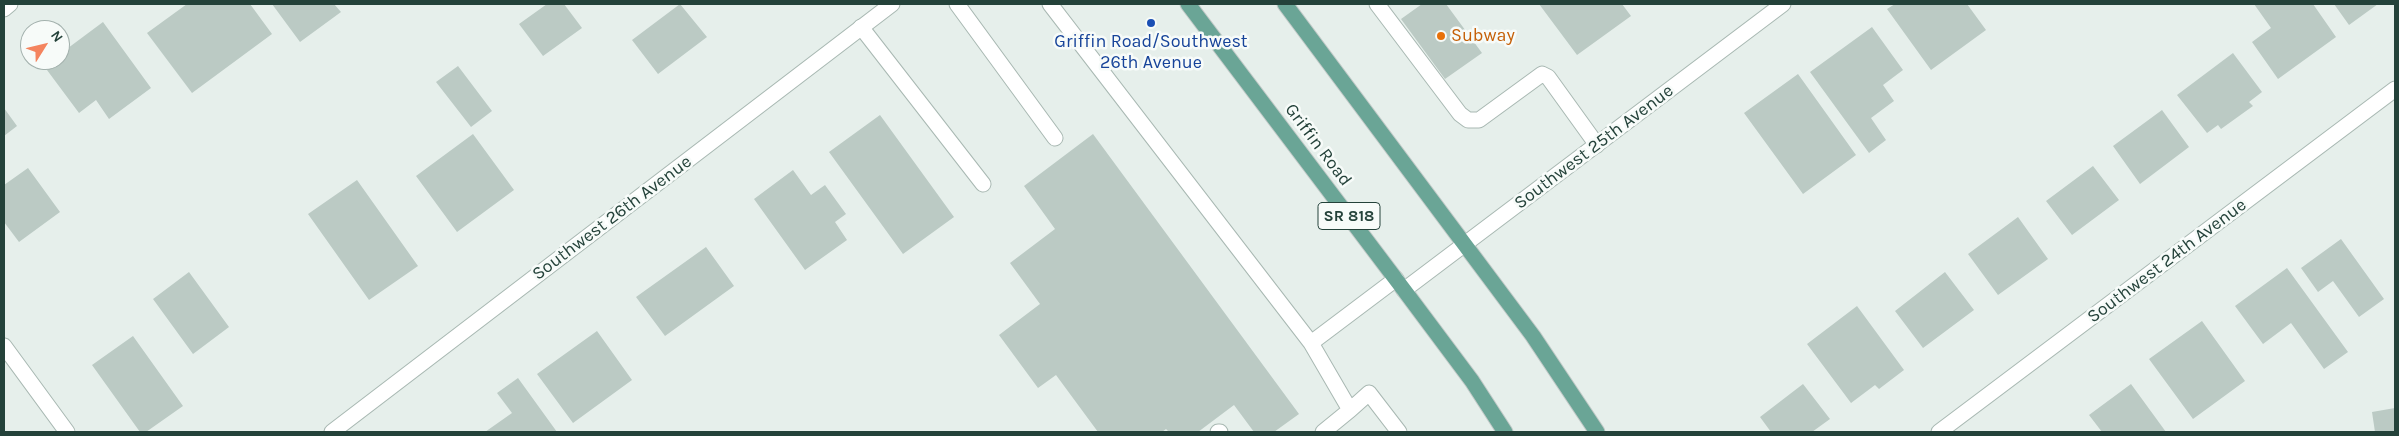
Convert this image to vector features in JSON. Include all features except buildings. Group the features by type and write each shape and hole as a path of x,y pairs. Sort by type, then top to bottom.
{"main road":[{"name":"Griffin Road","path":"1188,4 1472,381 1505,432"},
{"path":"1285,4 1533,336 1597,432"}],"street":[{"path":"4,9 10,4"},
{"name":"Southwest 26th Avenue","path":"332,432 892,4"},
{"path":"957,4 1055,138"},
{"path":"1050,4 1311,343 1350,410"},
{"path":"1377,4 1460,114 1468,120 1479,120 1542,74 1548,77 1597,145"},
{"name":"Southwest 25th Avenue","path":"1311,343 1400,284 1465,244 1783,4"},
{"path":"861,28 983,184"},
{"name":"Southwest 24th Avenue","path":"1939,432 2395,89"},
{"path":"4,346 67,432"},
{"path":"1323,432 1369,393 1399,432"}],"place":[{"name":"Griffin Road/Southwest 26th Avenue","path":"1151,23"},
{"name":"Subway","path":"1441,36"}]}
